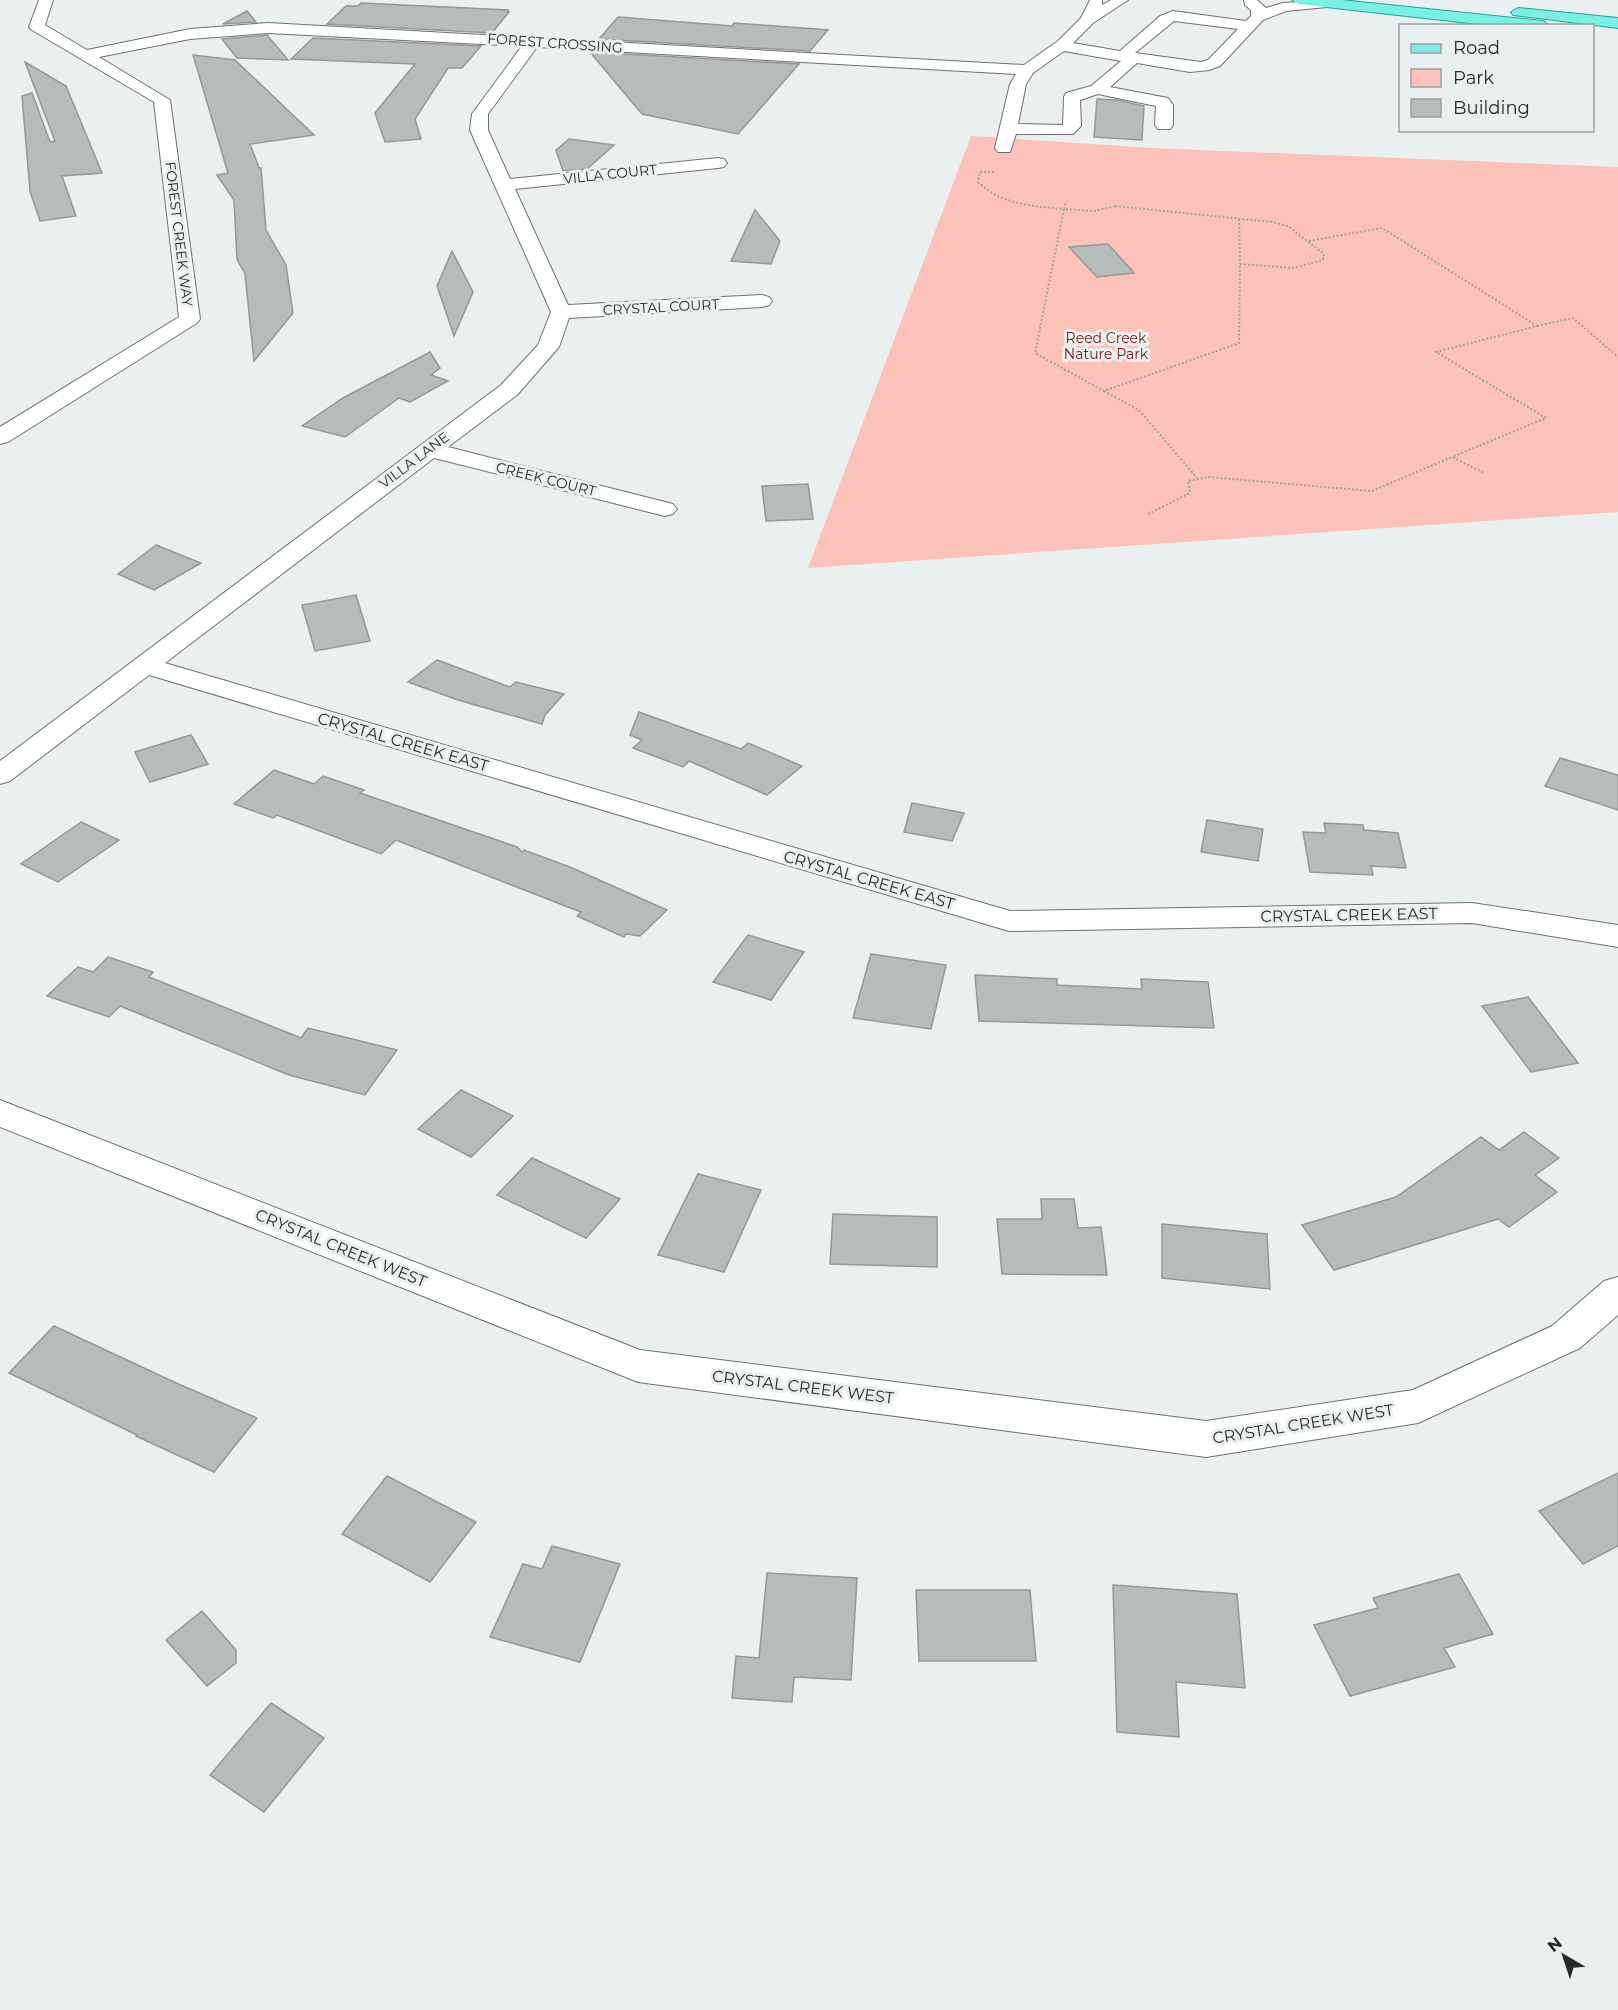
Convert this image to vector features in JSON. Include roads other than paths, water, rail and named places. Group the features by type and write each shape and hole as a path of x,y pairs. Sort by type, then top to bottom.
{"main road":[{"path":"1299,0 1525,24"},
{"path":"1404,0 1618,23"},
{"path":"1594,31 1618,34"}],"street":[{"name":"FOREST CREEK WAY","path":"0,437 190,319 162,100 37,27 46,0"},
{"path":"1088,20 1097,0"},
{"path":"1004,150 1018,84 1027,70 1061,46 1088,20 1121,0"},
{"path":"1061,46 1203,67 1215,63 1253,22 1259,8 1246,0"},
{"path":"1008,129 1066,130 1072,126 1072,97 1097,89 1114,75 1129,55 1165,19 1173,16 1232,24 1253,22 1283,7 1332,3"},
{"path":"1129,55 1193,58 1232,24"},
{"name":"FOREST CROSSING","path":"85,55 190,34 268,28 1027,70"},
{"path":"533,41 480,114 479,130 561,312"},
{"path":"1114,75 1135,78"},
{"path":"1097,89 1162,102 1165,105 1164,124"},
{"name":"VILLA COURT","path":"502,185 718,163"},
{"name":"CRYSTAL COURT","path":"561,312 762,301"},
{"name":"VILLA LANE","path":"0,775 428,449 509,390 548,348 561,312"},
{"name":"CREEK COURT","path":"428,449 665,509"},
{"name":"CRYSTAL CREEK EAST","path":"143,665 1009,921 1472,914 1618,936"},
{"name":"CRYSTAL CREEK WEST","path":"0,1113 638,1366 1206,1439 1418,1406 1566,1337 1618,1292"}],"park label":[{"name":"Reed Creek Nature Park","path":"1106,346"}]}
